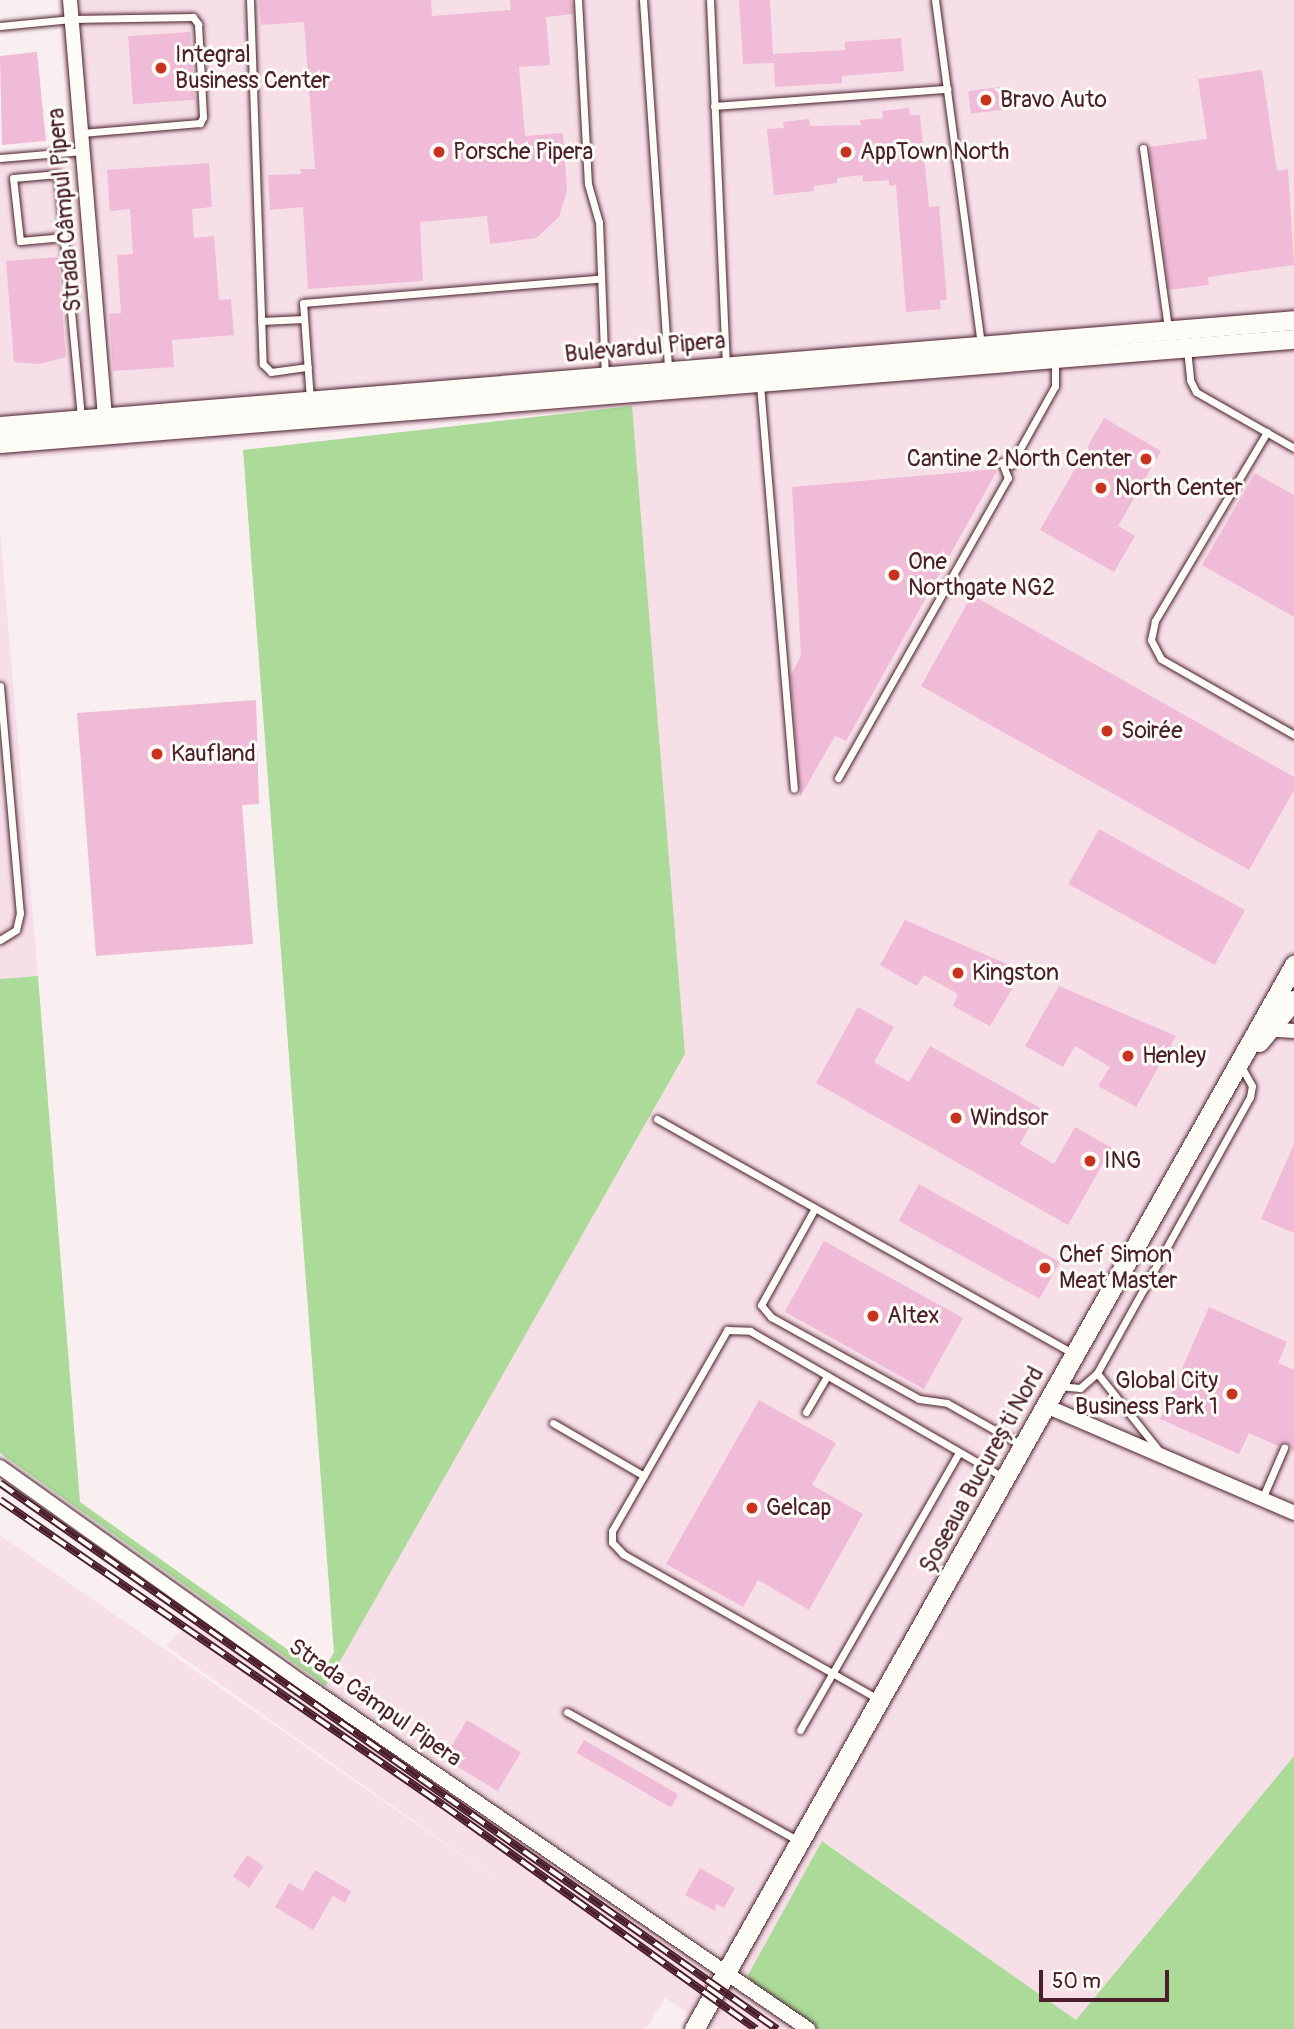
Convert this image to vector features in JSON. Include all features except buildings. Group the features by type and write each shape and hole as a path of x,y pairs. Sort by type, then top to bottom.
{"main road":[{"name":"Bulevardul Pipera","path":"0,426 1294,320"},
{"name":"Bulevardul Pipera","path":"0,443 1055,360 1294,338"},
{"path":"1264,1031 1293,1006 1294,967"},
{"name":"Șoseaua București Nord","path":"694,2029 1239,1063 1264,1031 1294,967"}],"street":[{"name":"Strada Câmpul Pipera","path":"70,0 105,417"},
{"path":"1264,1031 1294,1031"},
{"path":"1046,1406 1294,1513"},
{"name":"Strada Câmpul Pipera","path":"0,1467 306,1685 808,2029"}],"lane":[{"path":"250,0 265,370 308,368"},
{"path":"578,0 588,184 600,222 598,279 605,376"},
{"path":"643,0 668,370"},
{"path":"710,0 726,366"},
{"path":"935,0 981,345"},
{"path":"0,26 72,19 193,17 198,24 203,117 200,123 81,133"},
{"path":"714,106 947,89"},
{"path":"1143,148 1168,330"},
{"path":"0,158 83,151"},
{"path":"64,237 20,241 13,178 58,174 64,237 81,419"},
{"path":"310,400 303,303 598,279"},
{"path":"261,321 304,319"},
{"path":"1186,348 1189,380 1196,392 1294,448"},
{"path":"1011,465 1055,386 1055,360"},
{"path":"760,382 794,789"},
{"path":"1267,432 1155,621 1151,640 1161,659 1294,735"},
{"path":"838,778 1008,478 1002,462"},
{"path":"0,686 20,913 16,930 0,940"},
{"path":"1057,1385 1080,1388 1097,1373 1250,1097 1252,1086 1239,1063"},
{"path":"657,1119 1075,1354"},
{"path":"815,1208 761,1305 771,1317 919,1399 947,1403 1024,1446"},
{"path":"881,1701 617,1549 612,1531 727,1330 750,1331 1005,1479"},
{"path":"1097,1373 1164,1457"},
{"path":"806,1412 827,1376"},
{"path":"553,1423 644,1476"},
{"path":"1262,1499 1284,1448"},
{"path":"800,1730 959,1452"},
{"path":"567,1712 801,1842"}],"shaded area":[{"path":"58,0 1294,0 1294,1756 1076,2020 823,1841 748,1975 326,1686 685,1054 632,407 0,460 0,155 70,150"},
{"path":"0,529 38,976 0,979"},
{"path":"0,1535 520,1896 166,1646 197,1614 795,2029 712,2029 665,1998 646,2029 0,2029"}],"green space":[{"path":"632,406 685,1054 326,1686 0,1453 0,979 38,976 80,1502 322,1674 334,1652 243,450"},
{"path":"1294,1756 1294,2029 795,2029 762,2005 748,1975 822,1841 1076,2020"}],"railway":[{"path":"0,1483 777,2029"},
{"path":"0,1500 443,1805 756,2029"}],"place":[{"name":"Integral Business Center","path":"161,68"},
{"name":"Bravo Auto","path":"986,100"},
{"name":"Porsche Pipera","path":"439,152"},
{"name":"AppTown North","path":"846,152"},
{"name":"Cantine 2 North Center","path":"1146,459"},
{"name":"North Center","path":"1101,488"},
{"name":"One Northgate NG2","path":"894,575"},
{"name":"Soirée","path":"1107,731"},
{"name":"Kaufland","path":"157,754"},
{"name":"Kingston","path":"958,973"},
{"name":"Henley","path":"1128,1056"},
{"name":"Windsor","path":"956,1118"},
{"name":"ING","path":"1090,1161"},
{"name":"Chef Simon Meat Master","path":"1045,1268"},
{"name":"Altex","path":"873,1316"},
{"name":"Global City Business Park 1","path":"1232,1394"},
{"name":"Gelcap","path":"752,1508"}]}
